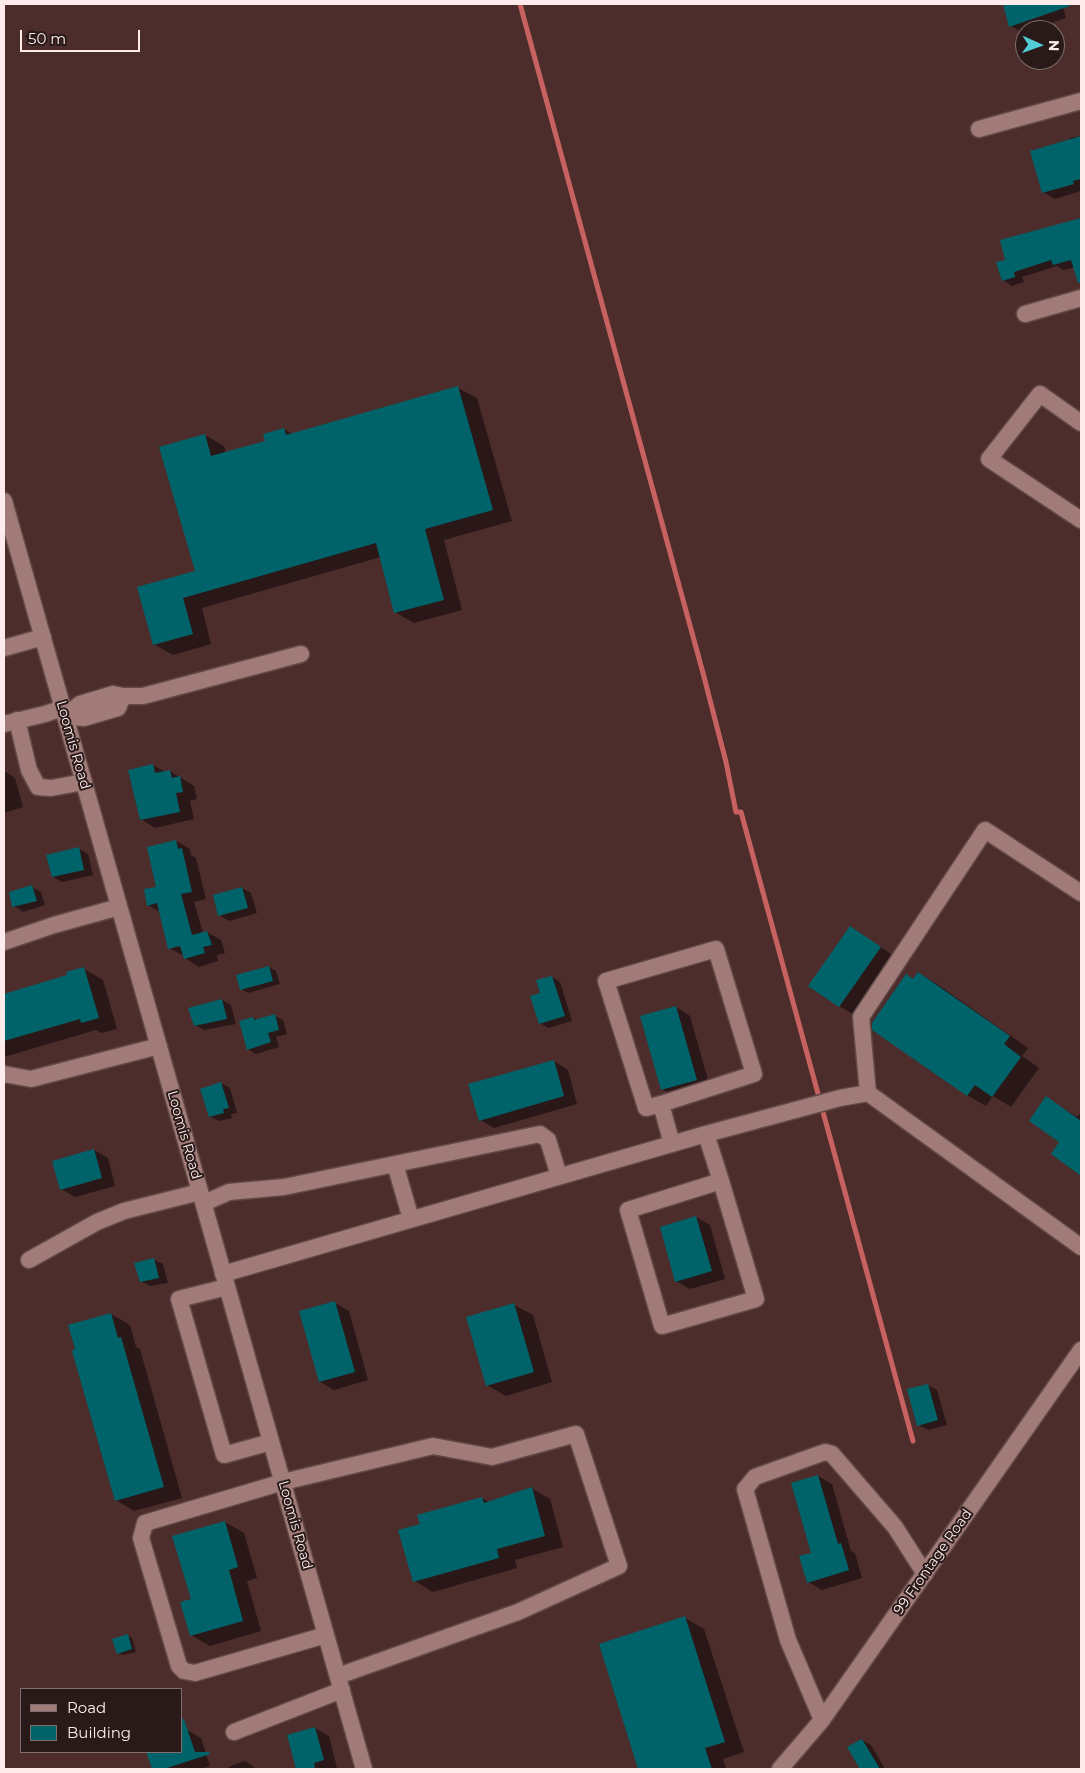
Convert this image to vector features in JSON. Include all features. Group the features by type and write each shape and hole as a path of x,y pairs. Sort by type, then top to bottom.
{"street":[{"path":"979,128 1081,100"},
{"path":"1025,314 1081,298"},
{"path":"1081,423 1040,394 989,458 1081,520"},
{"name":"Loomis Road","path":"4,501 364,1769"},
{"path":"4,648 42,637"},
{"path":"84,782 51,788 38,787 29,770 10,722 64,712 84,718 118,708 123,696 144,696 301,654"},
{"path":"868,1092 861,1017 985,830 1081,893"},
{"path":"4,942 54,925 119,907"},
{"path":"716,949 754,1074 661,1104 646,1108 606,981 716,949"},
{"path":"4,1074 30,1079 159,1046"},
{"path":"271,1442 224,1455 179,1299 225,1280 411,1219 706,1134 840,1098 868,1092 1081,1247"},
{"path":"661,1104 672,1144"},
{"path":"29,1260 97,1222 124,1211 229,1192 284,1187 540,1134 548,1140 559,1176"},
{"path":"706,1134 721,1181 756,1299 662,1326 628,1210 721,1181"},
{"path":"395,1164 411,1219"},
{"name":"99 Frontage Road","path":"780,1769 822,1720 925,1574 1076,1367 1081,1350"},
{"path":"234,1732 340,1683 518,1612 619,1566 576,1434 492,1457 433,1446 283,1482 145,1523 140,1538 179,1666 184,1671 196,1673 326,1635"},
{"path":"822,1720 788,1640 745,1489 755,1477 825,1452 832,1454 895,1527 925,1574"}],"building":[{"path":"1003,4 1070,4 1070,6 1029,20 1015,20 1015,25 1009,27"},
{"path":"1081,136 1081,179 1073,181 1074,184 1042,193 1030,151"},
{"path":"1081,218 1081,282 1078,283 1071,260 1053,265 1051,260 1014,272 1015,277 1002,281 996,262 1005,260 1000,240"},
{"path":"458,386 493,510 425,529 444,600 394,613 376,543 183,598 193,634 153,645 137,587 195,571 159,447 205,434 211,456 265,441 263,434 284,428 286,435"},
{"path":"153,764 155,773 170,770 172,778 180,776 183,792 176,793 180,812 140,820 128,770"},
{"path":"176,840 178,849 182,848 192,892 181,894 192,935 207,931 212,945 203,947 205,953 184,959 180,946 168,949 157,903 147,906 144,889 156,887 147,847"},
{"path":"79,847 84,870 52,877 46,855"},
{"path":"32,885 37,901 12,907 9,892"},
{"path":"242,887 248,908 218,916 213,895"},
{"path":"850,926 881,947 839,1007 808,986"},
{"path":"269,966 273,981 240,990 236,975"},
{"path":"84,967 99,1018 81,1023 80,1019 4,1041 4,994 67,975 66,972"},
{"path":"918,972 1010,1036 1004,1044 1021,1057 992,1097 975,1085 967,1096 872,1030 872,1023 906,974 913,979"},
{"path":"552,976 565,1016 539,1024 530,996 540,993 536,980"},
{"path":"222,999 227,1019 194,1026 188,1008"},
{"path":"676,1006 697,1080 661,1090 640,1016"},
{"path":"275,1014 279,1030 268,1033 271,1042 247,1050 239,1021 253,1017 254,1020"},
{"path":"554,1060 564,1096 479,1121 468,1084"},
{"path":"221,1082 229,1108 223,1109 224,1113 209,1117 200,1089"},
{"path":"1046,1096 1081,1121 1081,1176 1051,1154 1059,1142 1029,1121"},
{"path":"94,1149 102,1178 60,1190 52,1161"},
{"path":"696,1216 712,1271 675,1282 660,1227"},
{"path":"154,1258 159,1278 140,1282 134,1263"},
{"path":"335,1301 355,1372 319,1382 299,1311"},
{"path":"514,1303 534,1372 486,1386 466,1317"},
{"path":"111,1313 118,1338 121,1337 164,1487 115,1501 72,1351 75,1349 68,1325"},
{"path":"928,1384 938,1420 917,1426 907,1389"},
{"path":"818,1475 838,1544 841,1543 849,1570 807,1583 799,1556 811,1553 791,1483"},
{"path":"532,1487 545,1536 497,1549 499,1558 413,1582 398,1530 420,1524 417,1515 482,1497 484,1503"},
{"path":"225,1521 238,1567 229,1570 243,1621 190,1636 180,1602 191,1599 172,1536"},
{"path":"685,1616 725,1742 705,1748 712,1769 638,1769 599,1644"},
{"path":"128,1634 132,1649 117,1654 112,1639"},
{"path":"182,1719 184,1719 195,1752 209,1752 210,1754 164,1769 152,1769 146,1753 182,1753"},
{"path":"315,1727 324,1760 314,1763 315,1769 296,1769 287,1735"},
{"path":"862,1739 880,1769 860,1769 847,1747"}],"waterway":[{"path":"520,4 703,673 726,762 736,812 741,812 913,1441"}]}
